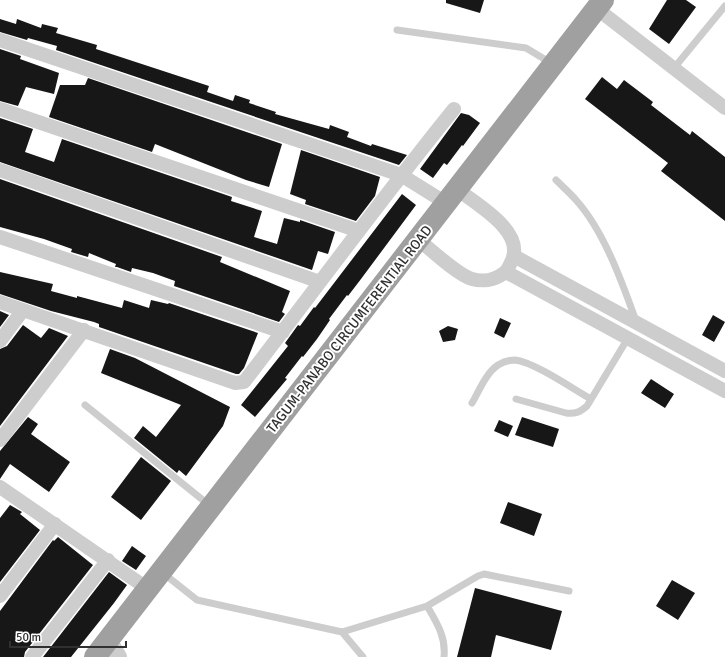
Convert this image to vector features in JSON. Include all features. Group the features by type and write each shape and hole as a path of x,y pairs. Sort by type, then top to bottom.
{"highway":[{"name":"TAGUM-PANABO CIRCUMFERENTIAL ROAD","path":"95,657 113,648 148,589 600,4"}],"street":[{"path":"600,4 674,68 725,108"},
{"path":"0,40 401,175 451,196 506,229 514,243 514,256 506,272 485,281 467,277 418,239"},
{"path":"0,109 359,231"},
{"path":"0,302 238,384 244,382 401,175 454,109"},
{"path":"0,170 320,282"},
{"path":"0,237 283,332"},
{"path":"514,256 725,371"},
{"path":"532,286 541,271"},
{"path":"506,272 725,391"},
{"path":"0,341 23,310"},
{"path":"628,338 636,322"},
{"path":"0,440 84,330"},
{"path":"1,491 55,524 148,589"},
{"path":"0,596 55,524"},
{"path":"32,657 108,560"}],"lane":[{"path":"674,68 725,6"},
{"path":"397,30 526,48 553,64"},
{"path":"556,180 577,200 593,223 612,260 636,322"},
{"path":"516,399 575,414 582,412 628,338"},
{"path":"472,403 490,373 505,361 514,360 534,368 591,399"},
{"path":"85,405 212,507"},
{"path":"162,571 197,600 342,632 427,606 484,574 569,591"},
{"path":"427,606 439,626 444,640 444,657"},
{"path":"342,632 363,657"}],"building":[{"path":"446,0 484,0 480,13 446,3"},
{"path":"667,0 686,0 696,7 669,44 649,29"},
{"path":"0,19 16,24 17,19 41,28 42,24 58,28 56,33 97,45 96,49 209,86 207,92 233,101 235,95 250,100 249,103 276,112 275,114 329,129 330,125 349,132 347,137 371,146 372,144 407,155 399,165 56,50 57,46 28,38 27,40 0,32"},
{"path":"0,49 21,56 20,59 59,73 54,94 26,87 18,106 0,101"},
{"path":"602,77 617,89 624,80 653,102 651,105 690,135 692,131 725,157 725,221 661,171 668,163 585,99"},
{"path":"88,78 282,144 269,187 246,180 155,144 152,152 49,117 60,85 85,85"},
{"path":"461,113 469,115 480,123 447,165 444,163 433,178 420,169"},
{"path":"0,118 33,129 25,152 54,162 62,139 232,197 231,201 262,211 254,237 277,244 284,218 300,222 300,220 335,232 328,254 318,251 312,270 0,162"},
{"path":"301,150 380,177 375,196 356,221 305,204 306,200 290,194"},
{"path":"0,179 222,257 220,262 290,291 282,312 285,314 279,322 174,286 175,281 153,273 132,268 131,272 115,267 116,264 89,253 88,257 71,252 72,249 44,239 0,227"},
{"path":"402,194 416,205 329,319 330,320 317,339 285,378 287,379 255,417 241,405 288,346 285,343 298,325 300,326 314,307 315,308"},
{"path":"0,272 53,284 51,291 122,308 124,300 149,308 151,300 169,303 258,333 244,368 239,374 236,374 99,327 99,324 94,322 51,311 0,294"},
{"path":"0,311 9,315 0,327"},
{"path":"713,315 725,322 714,342 702,335"},
{"path":"500,318 511,323 504,338 494,333"},
{"path":"23,325 41,338 49,328 68,336 0,426 0,349 7,346"},
{"path":"448,326 458,329 455,340 443,342 439,331"},
{"path":"110,349 135,358 230,407 223,426 186,476 179,470 177,473 134,438 143,426 156,437 181,405 101,373"},
{"path":"651,379 674,394 665,408 641,393"},
{"path":"28,417 38,424 31,434 70,462 49,492 10,464 0,479 0,451"},
{"path":"522,417 559,429 553,447 515,435"},
{"path":"499,420 513,426 508,437 494,431"},
{"path":"141,457 171,481 141,520 111,497"},
{"path":"508,502 542,514 534,536 500,523"},
{"path":"10,505 22,512 20,514 40,530 0,582 0,518"},
{"path":"58,537 93,565 25,652 24,657 0,657 0,611 53,540 54,541"},
{"path":"132,546 146,556 136,570 122,561"},
{"path":"109,572 127,585 114,603 71,657 43,657"},
{"path":"672,580 695,593 678,620 656,606"},
{"path":"475,588 562,611 551,650 496,635 491,657 457,657"}]}
